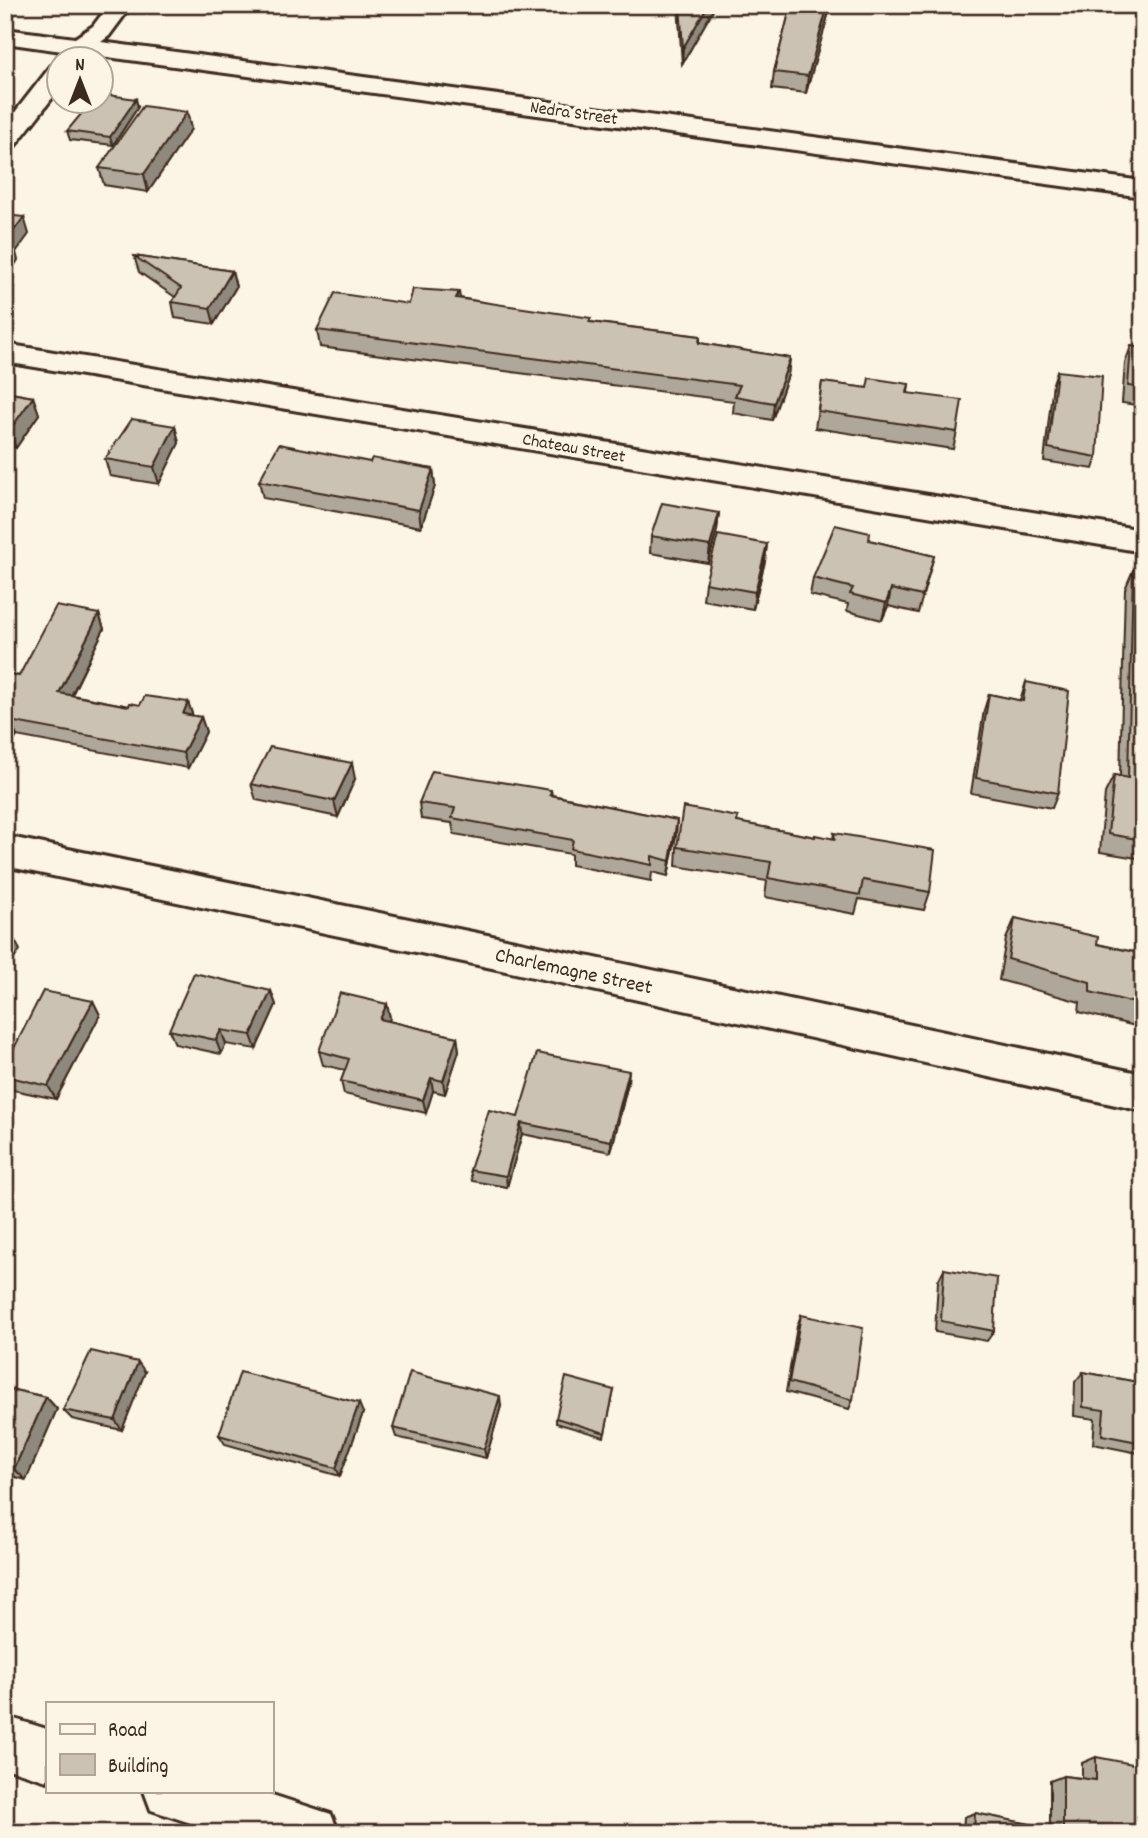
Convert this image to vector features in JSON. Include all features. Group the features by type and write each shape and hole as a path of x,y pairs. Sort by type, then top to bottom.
{"street":[{"path":"83,46 101,32 121,5"},
{"name":"Nedra Street","path":"5,36 46,46"},
{"name":"Nedra Street","path":"116,58 1143,189"},
{"path":"5,142 46,89"},
{"name":"Chateau Street","path":"5,353 1143,541"},
{"name":"Charlemagne Street","path":"5,850 1143,1093"},
{"path":"5,1742 46,1755"},
{"path":"173,1792 312,1833"}],"building":[{"path":"680,5 708,5 683,48"},
{"path":"791,5 828,5 808,76 774,72"},
{"path":"116,96 136,99 110,137 67,131 79,116 116,116"},
{"path":"143,106 187,112 144,174 99,168"},
{"path":"5,215 24,217 5,242"},
{"path":"5,242 13,243 5,254"},
{"path":"134,256 232,271 210,308 172,302 181,288"},
{"path":"413,289 459,292 456,298 591,318 589,322 700,336 699,343 790,358 774,403 735,396 740,385 317,330 335,293 409,304"},
{"path":"1131,346 1143,348 1143,388 1128,386"},
{"path":"1057,371 1102,376 1097,457 1048,448"},
{"path":"869,378 909,384 907,393 962,400 957,432 818,411 822,382 867,388"},
{"path":"5,392 33,397 9,431 5,430"},
{"path":"132,419 175,426 154,467 105,459"},
{"path":"279,444 370,462 372,458 433,469 419,510 259,481"},
{"path":"662,503 719,513 710,546 651,536"},
{"path":"835,525 870,533 869,540 934,556 922,596 891,589 886,603 850,594 853,588 813,578"},
{"path":"718,535 767,544 755,592 705,583"},
{"path":"1133,570 1143,571 1143,840 1108,834 1114,775 1128,778"},
{"path":"56,606 99,614 59,693 129,706 130,703 140,705 145,696 188,702 183,714 201,717 183,753 10,721 5,730 5,673 19,676"},
{"path":"1026,682 1069,691 1058,793 976,778 989,694 1023,701"},
{"path":"270,747 352,763 334,801 251,784"},
{"path":"432,771 551,790 550,795 677,820 670,861 652,856 652,865 571,849 573,840 452,818 455,808 419,803"},
{"path":"683,807 738,817 737,822 815,837 835,839 834,833 935,850 930,892 863,880 860,895 768,878 771,862 677,847"},
{"path":"1015,918 1098,937 1097,944 1143,954 1143,1005 1090,992 1090,982 1008,959"},
{"path":"194,973 271,991 251,1035 221,1030 216,1040 169,1030"},
{"path":"43,991 93,1001 48,1086 5,1076 5,1066"},
{"path":"340,993 387,1004 380,1019 457,1037 443,1081 431,1078 423,1100 341,1081 349,1059 319,1051"},
{"path":"537,1053 629,1071 611,1141 521,1123 506,1176 470,1170 489,1110 518,1117"},
{"path":"944,1269 997,1278 994,1331 941,1321"},
{"path":"801,1315 863,1328 853,1400 789,1382"},
{"path":"91,1351 138,1362 115,1420 63,1410"},
{"path":"240,1372 359,1403 336,1468 219,1435"},
{"path":"410,1372 500,1396 484,1449 393,1428"},
{"path":"1083,1372 1143,1383 1143,1443 1102,1435 1104,1410 1083,1407"},
{"path":"566,1377 614,1390 605,1433 556,1418"},
{"path":"5,1388 46,1397 14,1469 5,1467"},
{"path":"1096,1757 1143,1766 1143,1833 974,1833 975,1813 1063,1831 1063,1776 1096,1780"}]}
